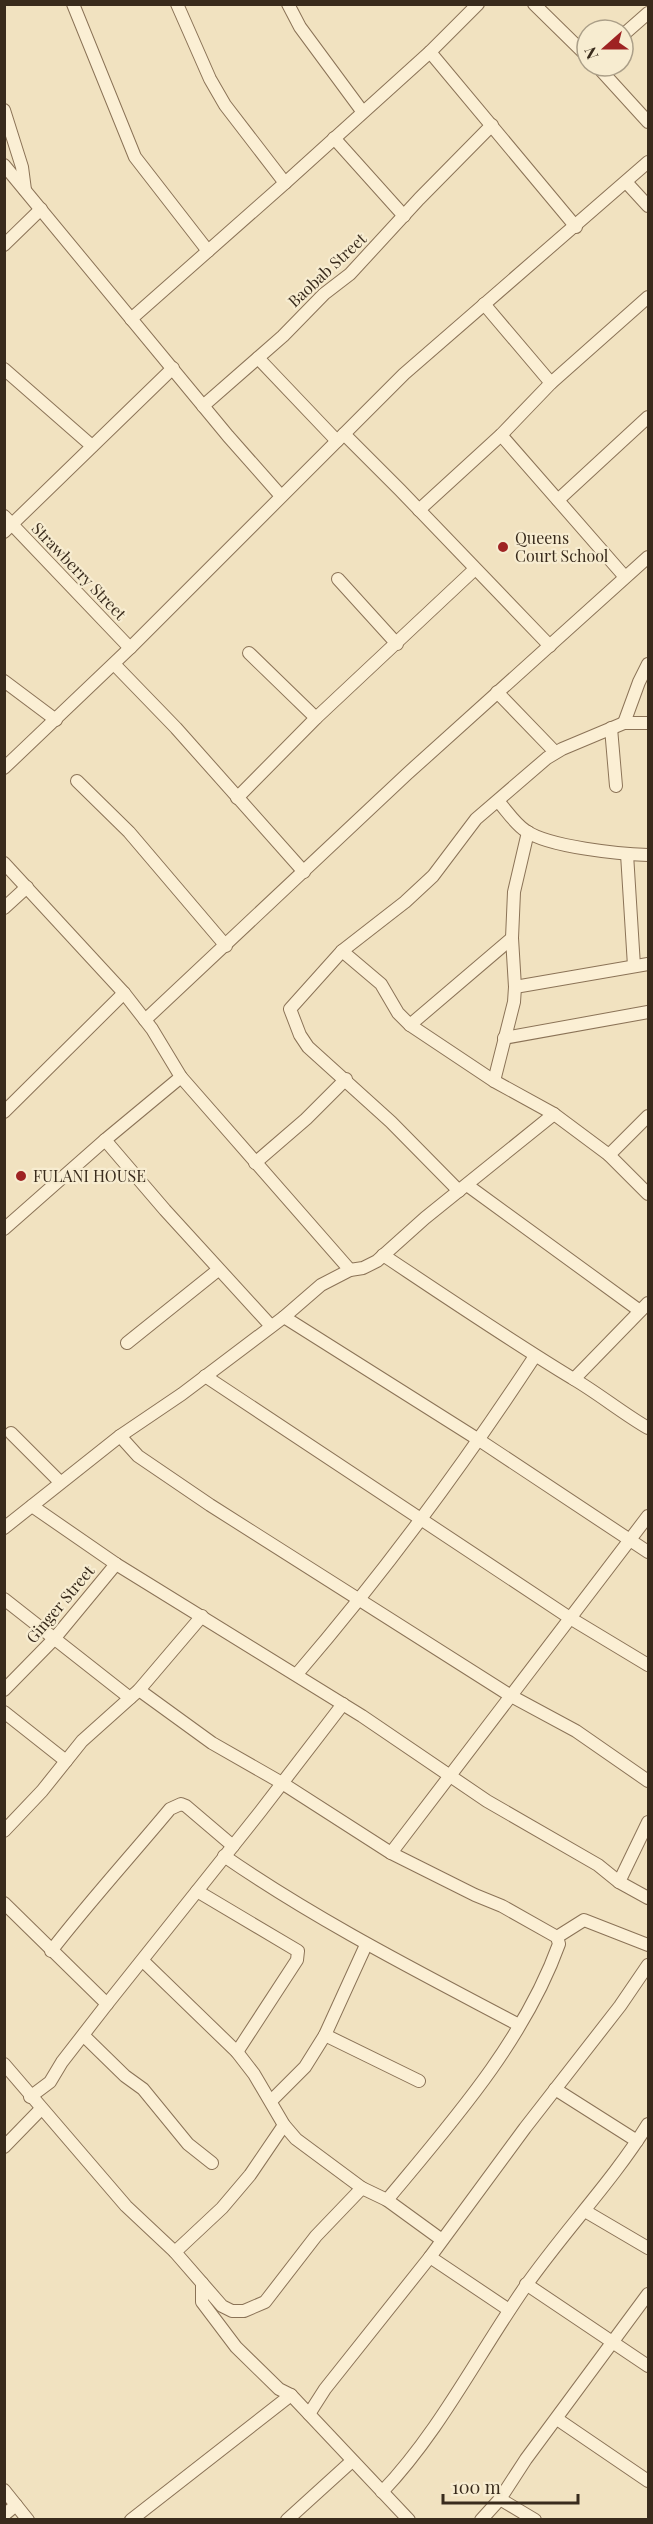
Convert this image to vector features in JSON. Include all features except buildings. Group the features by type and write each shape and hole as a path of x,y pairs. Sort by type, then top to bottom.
{"street":[{"path":"73,4 135,157 208,251"},
{"path":"177,4 210,79 225,105 285,183"},
{"path":"288,4 300,27 362,111"},
{"path":"131,319 430,52 478,4"},
{"path":"534,4 575,44"},
{"path":"635,25 648,14"},
{"path":"430,52 576,227"},
{"path":"608,78 648,122"},
{"path":"4,110 22,167 25,190"},
{"name":"Baobab Street","path":"203,405 258,358 324,294 356,269 492,125"},
{"path":"334,138 404,216"},
{"path":"4,768 114,664 404,374 576,227 648,162"},
{"path":"4,165 281,496"},
{"path":"626,182 648,206"},
{"path":"4,245 41,209"},
{"path":"419,510 501,435 551,383 648,297"},
{"path":"484,304 551,383"},
{"path":"258,358 340,438 419,510 550,646"},
{"path":"7,524 172,368"},
{"path":"4,369 92,446"},
{"path":"558,500 648,417"},
{"path":"501,435 625,578"},
{"name":"Strawberry Street","path":"7,524 130,648"},
{"path":"145,1020 497,692 648,557"},
{"path":"237,798 316,718 475,569"},
{"path":"338,579 397,644"},
{"path":"249,653 316,718"},
{"path":"114,664 304,872"},
{"path":"624,723 648,664"},
{"path":"4,681 56,720"},
{"path":"497,692 555,752"},
{"path":"574,1379 644,1307 463,1188 304,1043 290,1009 342,951 405,902 433,876 476,819 555,752 624,723 648,723"},
{"path":"611,728 616,786"},
{"path":"77,781 129,832 226,946"},
{"path":"498,801 528,832 538,837 568,845 648,855"},
{"path":"494,1081 511,1019 515,987 512,938 517,876 528,832"},
{"path":"627,854 634,966"},
{"path":"4,863 124,993 145,1020 181,1077 350,1270"},
{"path":"4,908 27,887"},
{"path":"410,1025 512,938"},
{"path":"342,951 381,984 398,1013 410,1025 494,1081 554,1114 609,1155 648,1194"},
{"path":"515,987 648,964"},
{"path":"4,1112 124,993"},
{"path":"504,1038 648,1012"},
{"path":"4,1229 181,1077"},
{"path":"255,1163 301,1124 346,1079"},
{"path":"4,1528 120,1436 147,1419 284,1317 321,1285 350,1270 371,1264 383,1255 425,1218 554,1114"},
{"path":"609,1155 648,1116"},
{"path":"105,1140 271,1326"},
{"path":"383,1255 648,1428"},
{"path":"127,1343 218,1269"},
{"path":"284,1317 479,1440 648,1552"},
{"path":"297,1674 359,1599 420,1519 479,1440 535,1356"},
{"path":"205,1376 570,1618 648,1665"},
{"path":"11,1433 60,1482"},
{"path":"120,1436 138,1456 164,1474 511,1696 576,1731 648,1781"},
{"path":"32,1506 60,1528 116,1564 297,1674 451,1778 598,1865 618,1882 648,1898"},
{"path":"391,1853 451,1778 648,1516"},
{"name":"Ginger Street","path":"4,1690 54,1639 116,1564"},
{"path":"4,1599 54,1639 134,1694 282,1783 391,1853 502,1906 557,1937 559,1944 537,1994 498,2059 436,2141 387,2200"},
{"path":"5,1829 82,1741 134,1694 202,1616"},
{"path":"30,2097 50,2082 62,2062 343,1704"},
{"path":"4,1712 66,1761"},
{"path":"51,1951 102,1886 121,1868 170,1809 181,1804 186,1806 232,1846"},
{"path":"618,1882 648,1822"},
{"path":"224,1856 268,1887 366,1945 519,2025"},
{"path":"197,1891 297,1951 297,1960 237,2052"},
{"path":"4,1903 107,2004"},
{"path":"557,1937 584,1920 648,1945"},
{"path":"272,2100 305,2067 325,2035 366,1945"},
{"path":"143,1961 237,2052 272,2100 284,2126 296,2139 362,2187 387,2200 442,2240"},
{"path":"309,2414 361,2342 430,2257 620,2006 648,1965"},
{"path":"325,2035 419,2081"},
{"path":"84,2036 125,2076 142,2089 188,2144 212,2163"},
{"path":"4,2064 126,2206 175,2252 222,2306 232,2311 244,2312 265,2302 316,2236 362,2187"},
{"path":"382,2492 407,2466 427,2438 526,2284 644,2133 555,2089"},
{"path":"4,2147 41,2109"},
{"path":"175,2252 222,2208 250,2175 284,2126"},
{"path":"585,2211 648,2248"},
{"path":"430,2257 508,2310"},
{"path":"202,2283 202,2302 236,2347 279,2389 291,2395 409,2520"},
{"path":"526,2284 648,2366"},
{"path":"482,2520 500,2499 526,2459 615,2342 648,2294"},
{"path":"131,2520 179,2485 291,2395"},
{"path":"557,2419 648,2481"},
{"path":"287,2520 352,2461"},
{"path":"4,2490 28,2520"},
{"path":"500,2499 536,2520"},
{"path":"4,2515 16,2505"}],"place":[{"name":"Queens Court School","path":"503,547"},
{"name":"FULANI HOUSE","path":"21,1176"}]}
